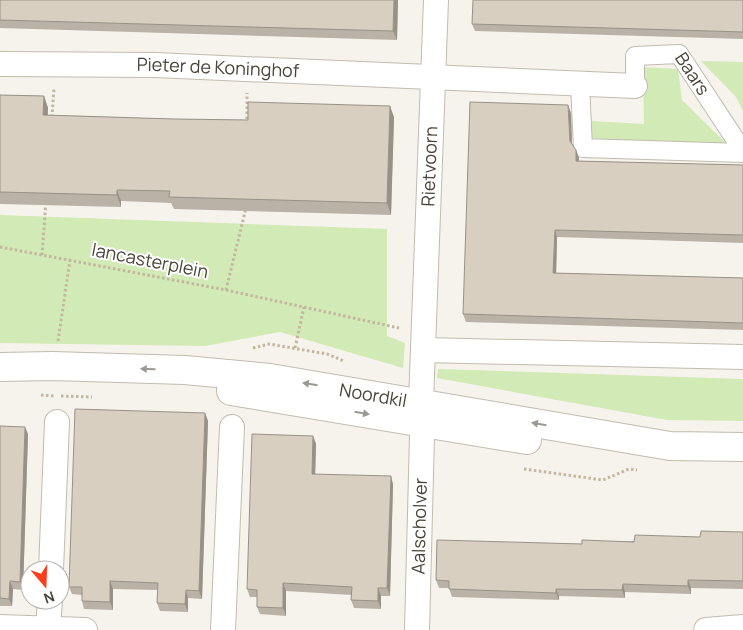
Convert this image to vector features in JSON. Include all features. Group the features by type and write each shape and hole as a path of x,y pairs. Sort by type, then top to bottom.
{"street":[{"name":"Rietvoorn","path":"421,413 435,79 436,0"},
{"name":"Baars","path":"435,79 635,86 634,56 679,54 743,152"},
{"name":"Pieter de Koninghof","path":"0,64 155,65 435,79"},
{"name":"Baars","path":"580,84 583,148 743,152"},
{"path":"424,342 743,356"},
{"name":"Noordkil","path":"0,367 52,366 185,370 270,378 421,413 679,463 743,462"},
{"name":"Noordkil","path":"0,383 230,391 421,413 670,446 743,447"},
{"name":"Aalscholver","path":"416,630 421,413"},
{"path":"51,560 57,422"},
{"path":"223,630 232,427"},
{"path":"48,629 49,610"},
{"path":"0,627 85,630"},
{"path":"706,630 743,627"}],"path":[{"path":"52,122 56,64"},
{"path":"247,70 247,126"},
{"path":"42,255 46,198"},
{"path":"246,202 246,211 226,290 304,307 424,342"},
{"name":"lancasterplein","path":"0,247 226,290"},
{"path":"58,344 70,260"},
{"path":"295,348 304,307"},
{"path":"518,468 603,480 629,469 639,470"}],"green space":[{"path":"701,61 743,62 743,111 736,97"},
{"path":"643,67 678,69 682,100 729,146 589,138 592,121 644,124"},
{"path":"0,215 387,229 387,336 405,343 403,368 280,332 205,346 0,343"},
{"path":"438,369 743,379 743,421 667,420 437,378"}],"building":[{"path":"0,0 394,0 393,31 0,20"},
{"path":"473,0 743,0 743,32 472,24"},
{"path":"0,95 44,96 43,115 174,119 248,120 248,102 390,106 387,203 169,197 170,191 117,190 117,195 0,192"},
{"path":"470,102 568,105 570,141 576,150 576,161 743,165 743,235 555,230 553,273 743,278 743,323 463,314"},
{"path":"75,409 205,413 199,591 186,590 185,604 157,603 158,583 110,581 110,602 82,601 82,587 70,587"},
{"path":"0,426 25,427 20,582 10,581 9,599 0,598"},
{"path":"252,434 313,436 312,474 391,476 387,588 378,588 378,601 351,600 352,587 283,583 283,608 257,607 257,590 247,589"},
{"path":"701,531 743,532 743,581 688,580 688,586 623,584 622,590 556,589 556,593 449,589 449,581 436,580 437,540 582,544 582,540 634,542 635,535 700,537"}]}
